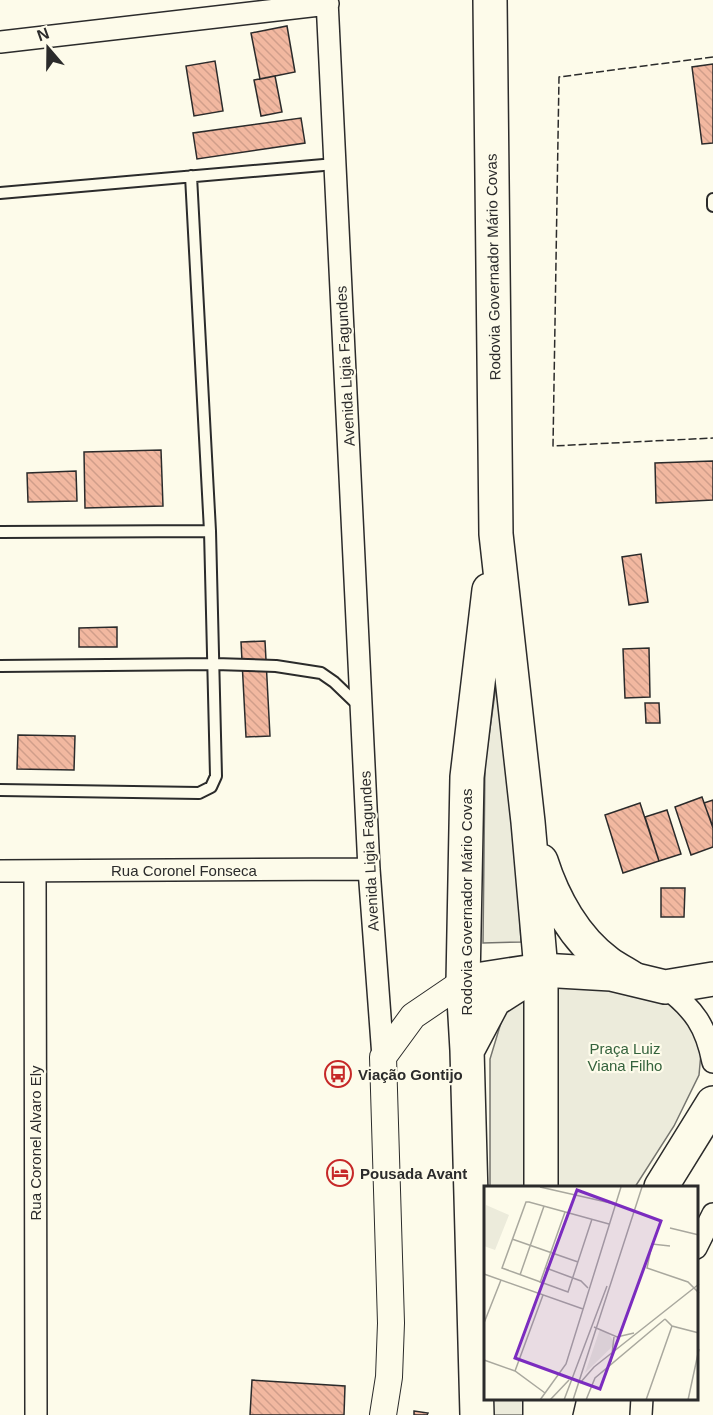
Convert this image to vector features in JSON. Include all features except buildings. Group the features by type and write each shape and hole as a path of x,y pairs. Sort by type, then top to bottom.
{"main road":[{"name":"Rodovia Governador Mário Covas","path":"490,0 496,534 542,970 541,1186"},
{"name":"Rodovia Governador Mário Covas","path":"477,1415 477,1340 463,982 467,777 496,534"},
{"path":"528,822 544,872 569,921 587,944 607,963 632,978"},
{"path":"467,1050 494,1000 542,970"},
{"path":"463,982 542,970 611,974 665,987 713,979"},
{"path":"662,1186 713,1103"},
{"path":"464,1415 477,1340"},
{"path":"555,1415 559,1400"}],"street":[{"name":"Avenida Ligia Fagundes","path":"0,42 327,2 369,869 382,1057"},
{"name":"Rua Coronel Fonseca","path":"0,871 369,869"},
{"name":"Rua Coronel Alvaro Ely","path":"35,871 36,1415"},
{"path":"383,1415 389,1377 391,1323 382,1057 413,1016 463,982"},
{"path":"665,987 683,1001 696,1016 710,1045 713,1062"},
{"path":"698,1244 713,1214"},
{"path":"641,1415 642,1400"}],"lane":[{"path":"0,193 335,164"},
{"path":"0,790 199,793 214,783 217,770 210,531 191,176"},
{"path":"713,199 713,206"},
{"path":"0,532 210,531"},
{"path":"0,666 215,664 276,666 321,673 340,687 361,709"}],"green space":[{"path":"497,679 512,762 521,942 483,943 485,764"},
{"name":"Praça Luiz Viana Filho","path":"549,974 664,991 702,1042 699,1075 674,1126 636,1186 554,1186"},
{"path":"526,990 526,1186 490,1186 490,1059 503,1016"},
{"path":"491,1400 527,1400 527,1415 492,1415"}],"fence":[{"path":"713,57 559,77 553,446 713,438"}],"place":[{"name":"Viação Gontijo","path":"338,1074"},
{"name":"Pousada Avant","path":"340,1173"}]}
